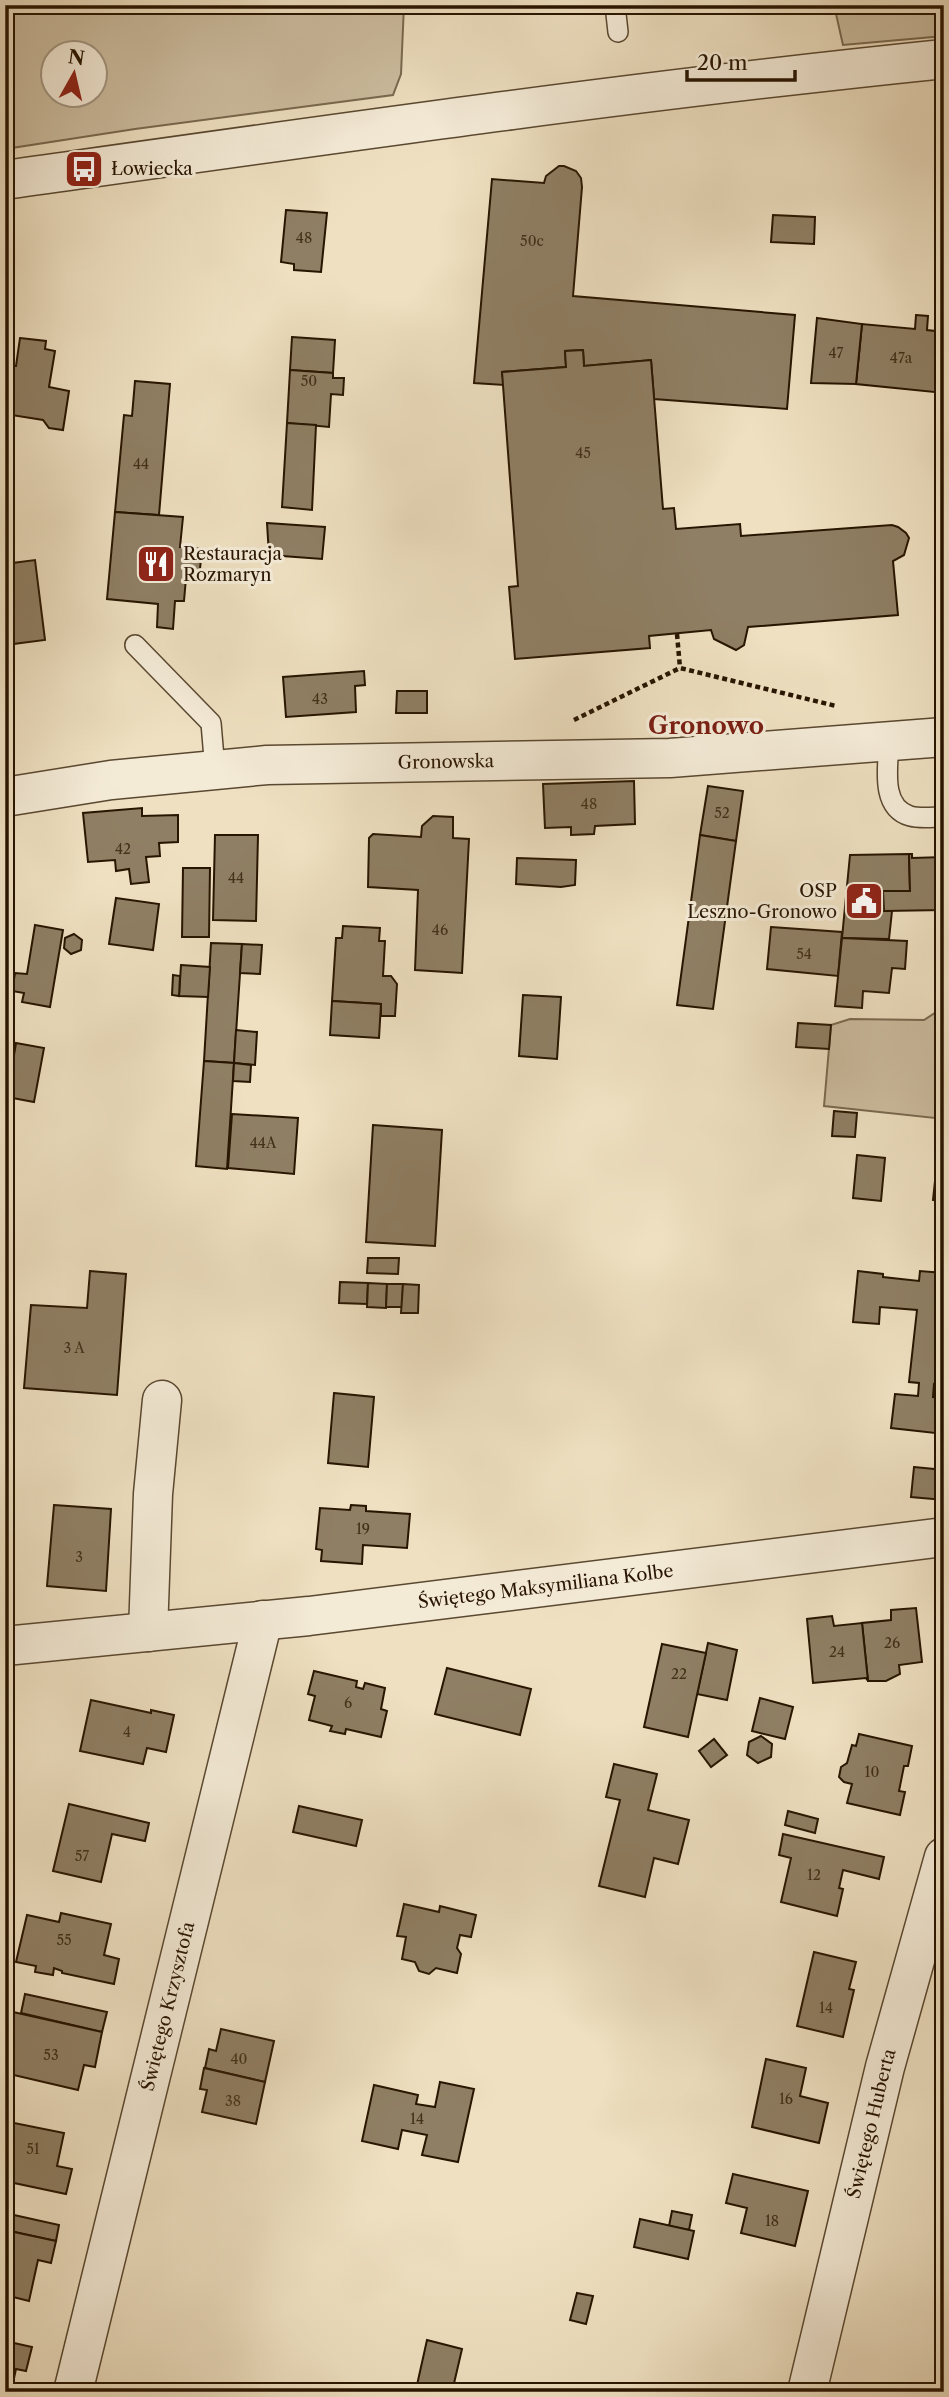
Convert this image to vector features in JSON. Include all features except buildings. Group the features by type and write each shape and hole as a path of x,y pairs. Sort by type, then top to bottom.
{"street":[{"path":"5,180 435,120 834,70 944,59"},
{"name":"Gronowska","path":"5,797 111,780 267,765 670,758 944,737"},
{"path":"148,1632 153,1494 162,1400"},
{"name":"Świętego Maksymiliana Kolbe","path":"5,1646 263,1620 944,1537"},
{"name":"Świętego Krzysztofa","path":"73,2392 263,1620"},
{"name":"Świętego Huberta","path":"807,2392 885,2067 944,1857"}],"lane":[{"path":"615,5 618,32"},
{"path":"135,645 211,723 215,770"},
{"path":"888,742 888,784 893,804 910,816 944,817"}],"path":[{"path":"677,634 680,668"},
{"path":"566,724 680,668 841,707"}],"shaded area":[{"path":"5,5 404,5 401,74 393,95 5,149"},
{"path":"834,5 944,5 944,36 843,45"},
{"path":"944,1007 944,1119 824,1106 831,1025 850,1019 924,1020"}],"place":[{"name":"Łowiecka","path":"84,169"},
{"name":"Restauracja Rozmaryn","path":"156,564"},
{"name":"OSP Leszno-Gronowo","path":"864,901"}],"district":[{"name":"Gronowo","path":"706,725"}]}
